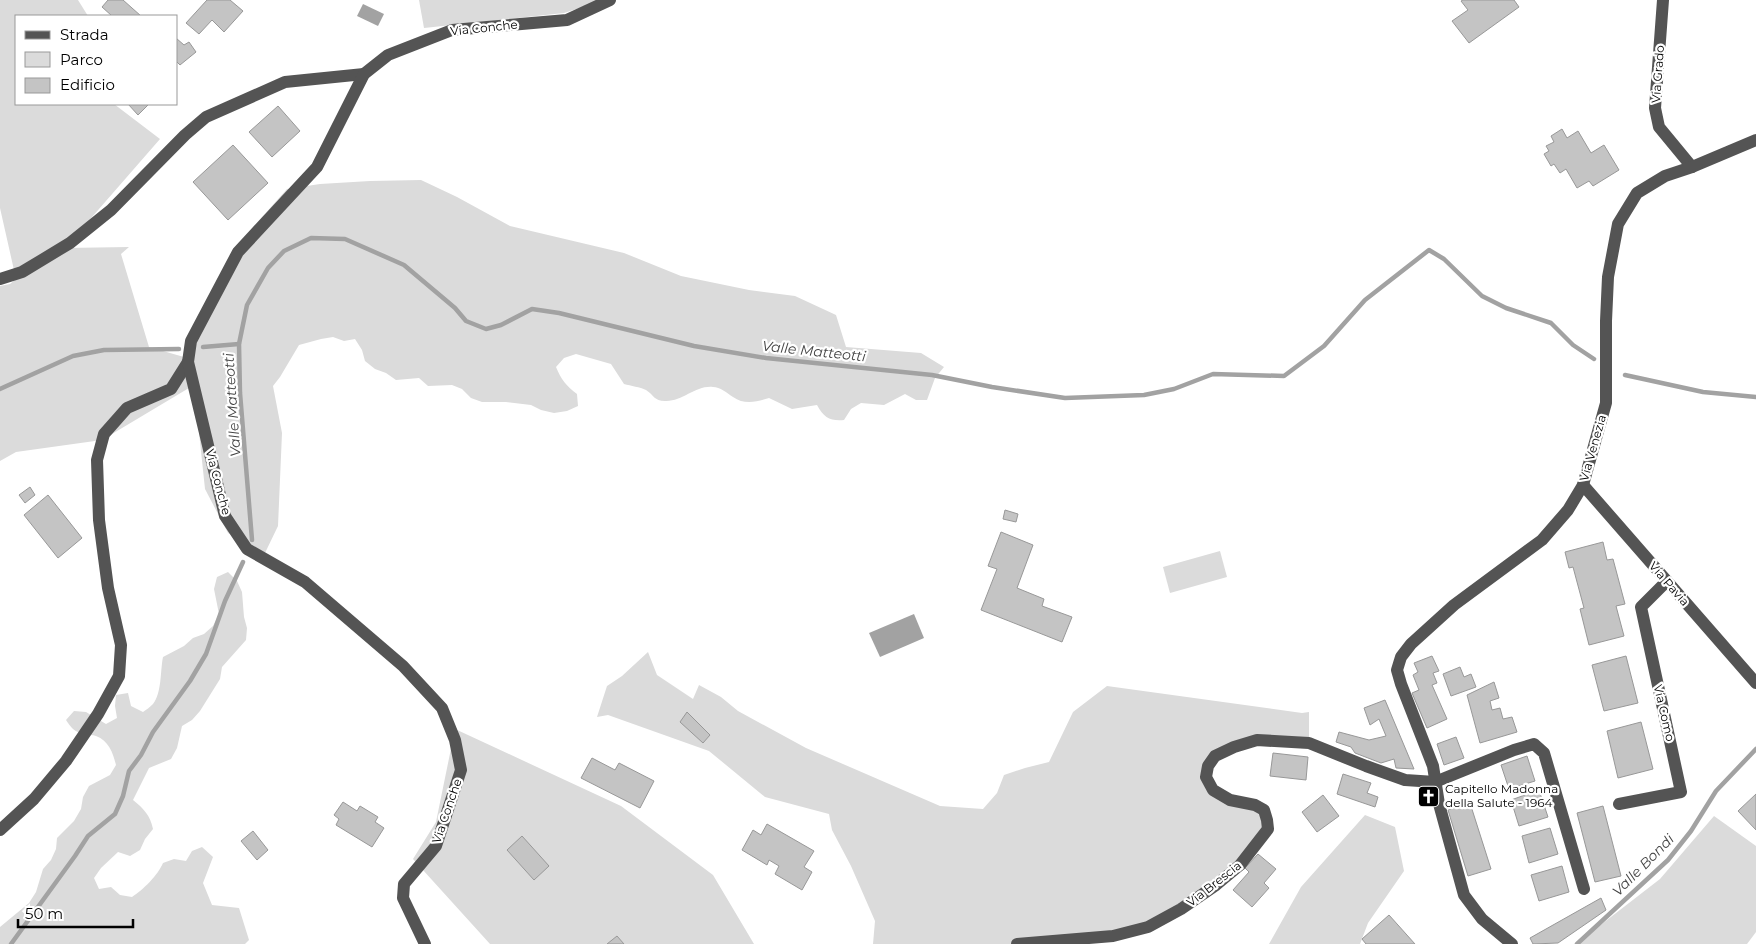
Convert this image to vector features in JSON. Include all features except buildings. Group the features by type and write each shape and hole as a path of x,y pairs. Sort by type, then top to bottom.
{"street":[{"name":"Via Conche","path":"425,944 403,898 404,884 436,846 461,770 455,740 442,708 403,666 305,582 247,549 225,516 188,362 191,341 238,252 317,166 364,74 388,56 452,30 567,20 610,0"},
{"name":"Via Grado","path":"1663,0 1655,108 1659,127 1692,167"},
{"path":"0,280 22,272 70,243 110,210 185,135 206,117 285,82 364,74"},
{"name":"Via Venezia","path":"1512,944 1482,919 1464,895 1439,804 1433,766 1397,670 1402,657 1411,644 1454,604 1542,540 1568,510 1583,485 1606,403 1608,286 1618,224 1637,193 1665,176 1692,167 1756,140"},
{"path":"0,830 34,799 66,761 98,714 118,676 121,645 108,588 99,520 97,460 104,434 127,408 171,389 188,362"},
{"name":"Via Pavia","path":"1583,485 1756,683"},
{"name":"Via Como","path":"1619,804 1681,792 1641,607 1667,581"},
{"name":"Via Brescia","path":"1018,944 1113,936 1148,927 1181,910 1240,865 1268,829 1264,810 1255,805 1230,800 1213,790 1206,777 1208,766 1215,756 1234,747 1257,740 1309,743 1405,780 1435,782"},
{"path":"1435,782 1514,750 1534,744 1544,753 1584,889"}],"green space":[{"path":"0,0 78,0 87,15 15,15 15,105 115,105 160,139 65,248 129,247 121,254 149,347 191,359 191,336 254,226 287,189 320,184 421,180 510,226 624,253 681,276 749,290 795,296 836,315 846,347 921,353 944,367 935,378 927,400 916,400 905,394 884,405 861,403 851,409 844,420 839,420 828,418 817,405 792,409 769,398 755,402 746,402 737,400 716,387 701,388 671,401 661,401 646,390 624,384 611,364 576,354 564,358 556,367 564,382 577,394 578,406 567,411 554,413 531,405 482,402 471,398 462,389 452,385 428,386 419,378 396,380 386,373 375,369 365,361 362,350 355,339 344,341 333,337 299,345 273,386 282,433 278,526 265,553 228,533 205,489 194,385 102,440 16,452 0,461 0,286 10,284 16,279 0,208"},
{"path":"419,0 605,0 564,13 424,28"},
{"path":"1220,551 1227,577 1170,593 1163,567"},
{"path":"228,572 237,581 242,592 247,628 246,640 222,667 220,679 200,711 192,720 182,726 177,748 171,759 149,768 133,800 146,813 153,829 145,839 140,850 130,856 118,852 101,868 94,878 99,889 111,887 120,895 132,897 150,882 163,863 174,859 186,861 192,851 202,847 213,857 203,883 212,905 239,908 249,940 245,944 0,944 0,927 29,903 36,892 43,869 51,860 56,849 57,838 74,821 81,809 83,797 89,786 110,775 116,765 112,752 104,741 96,736 76,731 66,720 74,711 86,712 106,724 117,718 116,695 128,693 131,706 143,712 152,705 158,694 163,657 184,646 193,638 204,634 213,626 219,614 214,589 217,577"},
{"path":"648,652 657,675 693,699 699,685 721,697 738,711 806,748 940,806 983,809 997,793 1004,775 1049,762 1073,712 1107,686 1302,713 1309,712 1309,743 1257,740 1208,766 1213,790 1255,805 1267,820 1240,865 1148,927 1069,944 873,944 875,921 851,866 832,830 829,814 765,797 709,751 608,715 597,717 607,686 622,676"},
{"path":"455,729 621,806 713,875 754,944 490,944 413,859 436,822"},
{"path":"1365,815 1395,827 1404,871 1368,923 1360,944 1269,944 1301,887"},
{"path":"1714,816 1756,846 1756,932 1747,944 1576,944 1660,879"}],"shaded area":[{"path":"363,4 384,14 378,26 357,16"},
{"path":"914,614 924,638 880,657 869,633"}],"waterway":[{"name":"Valle Matteotti","path":"252,540 240,393 239,344 247,305 268,268 284,251 311,238 345,239 404,265 455,308 466,321 486,329 501,325 532,309 559,313 694,346 766,358 932,375 992,387 1065,398 1144,395 1174,389 1213,374 1284,376 1324,346 1365,300 1429,250 1444,259 1482,296 1506,308 1551,323 1573,345 1594,359"},
{"path":"203,347 239,344"},
{"path":"0,389 73,356 104,350 179,349"},
{"name":"Valle Matteotti","path":"1625,375 1703,392 1756,397"},
{"name":"Valle Matteotti","path":"11,944 88,836 115,814 123,796 129,771 206,654 225,601 243,562"},
{"name":"Valle Bondi","path":"1577,944 1668,860 1691,831 1716,791 1756,749"}],"place":[{"name":"Capitello Madonna della Salute - 1964","path":"1429,796"}]}
